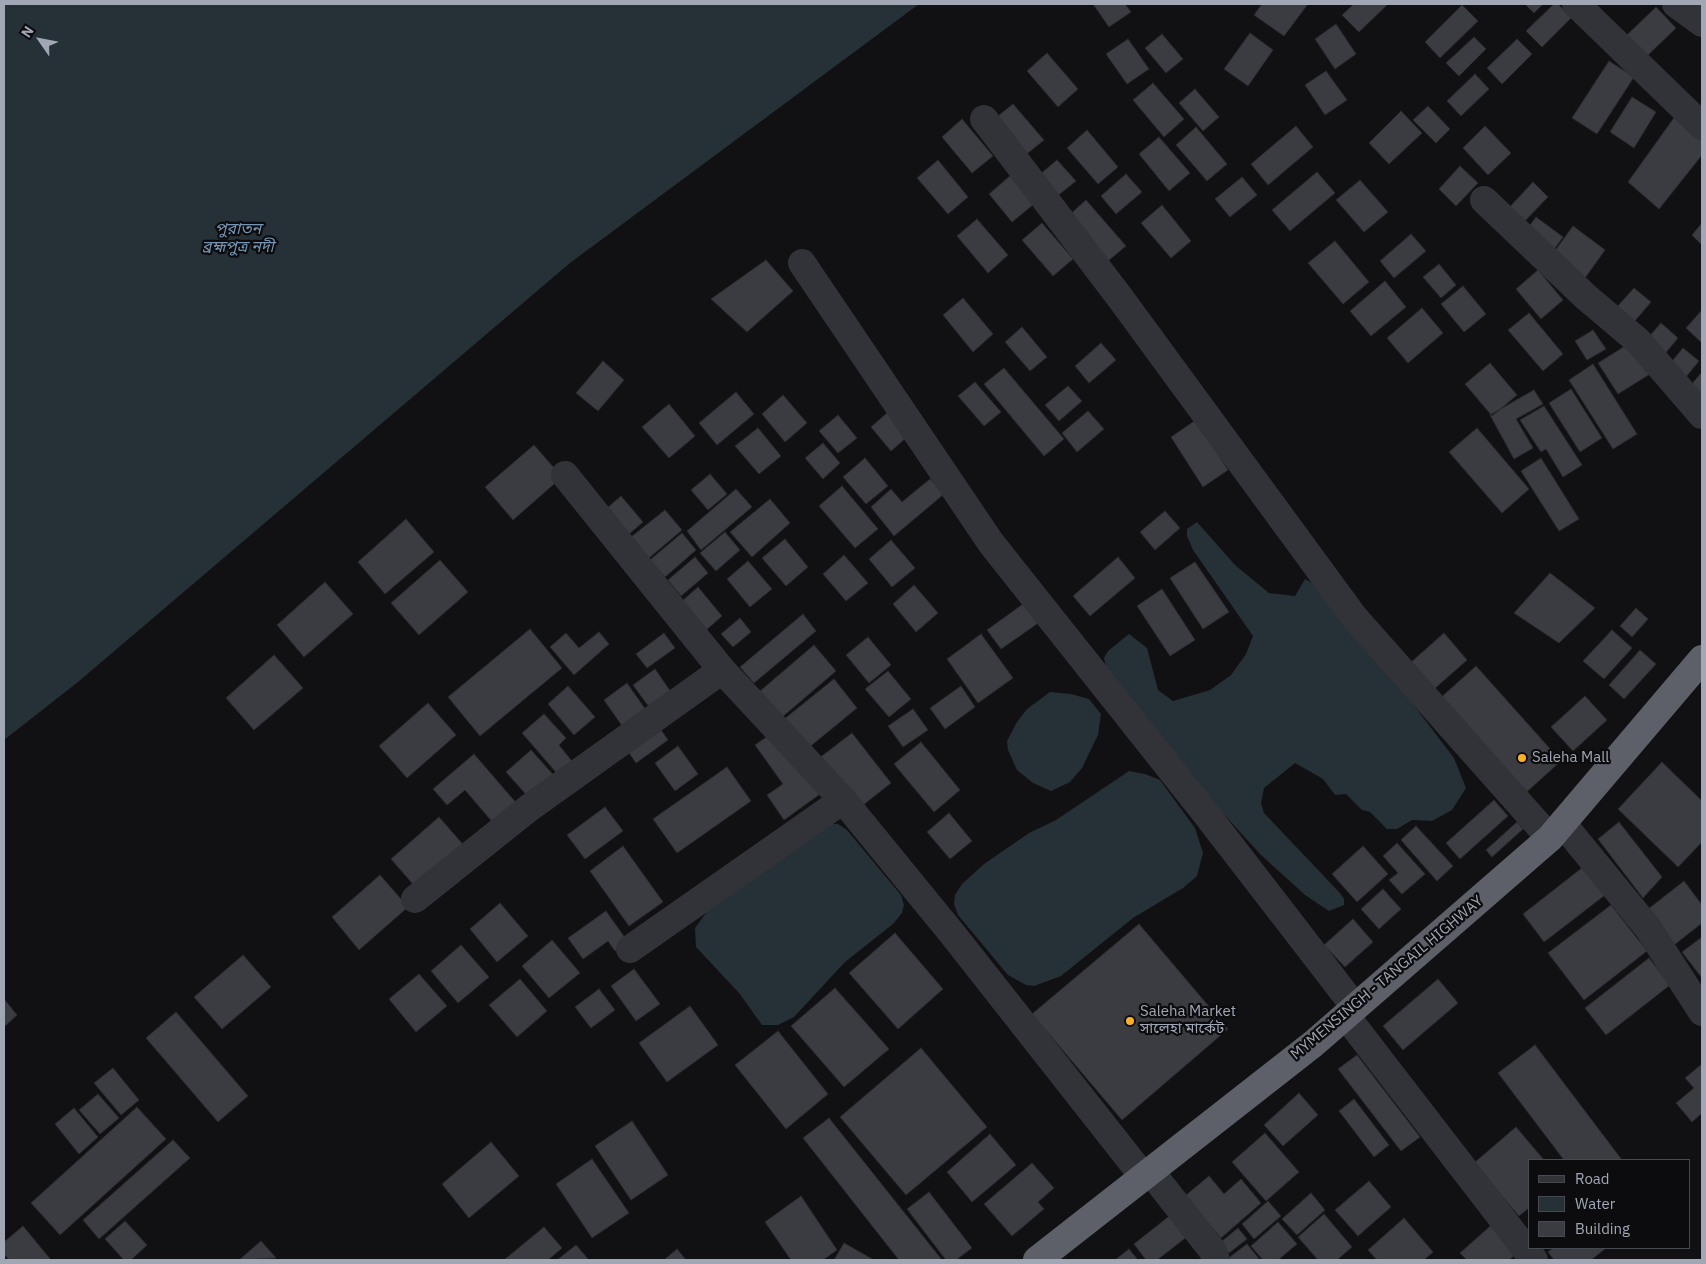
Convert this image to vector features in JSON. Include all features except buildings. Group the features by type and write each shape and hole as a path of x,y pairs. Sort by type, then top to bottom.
{"highway":[{"name":"MYMENSINGH - TANGAIL HIGHWAY","path":"1037,1260 1350,1012 1556,831 1702,659"}],"street":[{"path":"1576,4 1702,126"},
{"path":"1676,4 1702,24"},
{"path":"984,118 1121,299 1354,617 1648,928 1702,1012"},
{"path":"1484,200 1586,297 1638,341 1702,415"},
{"path":"802,263 991,543 1203,810 1534,1260"},
{"path":"565,474 722,670 843,800 1146,1173 1212,1251 1216,1260"},
{"path":"415,899 529,808 722,670"},
{"path":"630,949 843,800"}],"water":[{"name":"পুরাতন ব্রহ্মপুত্র নদী","path":"4,4 919,4 570,263 78,682 4,740"},
{"path":"1197,522 1235,565 1269,593 1295,596 1305,579 1314,584 1396,682 1454,758 1466,788 1452,810 1432,821 1412,820 1397,829 1387,829 1370,812 1362,810 1346,794 1335,795 1323,779 1295,763 1264,788 1261,803 1264,813 1344,899 1344,905 1329,911 1305,895 1261,855 1209,798 1107,672 1104,658 1108,651 1129,634 1147,648 1158,690 1173,701 1210,690 1231,675 1246,654 1253,636 1193,550 1187,536 1187,529"},
{"path":"1050,692 1071,694 1089,699 1101,714 1098,735 1082,768 1070,782 1051,791 1033,783 1017,770 1008,750 1007,741 1017,722 1027,709"},
{"path":"1129,771 1145,774 1160,780 1195,828 1203,853 1197,876 1183,888 1133,918 1061,976 1034,986 1026,985 1008,975 958,915 954,904 955,895 962,884 984,864 1029,833 1056,820"},
{"path":"829,824 838,824 847,830 901,895 904,905 902,913 893,924 845,962 794,1017 778,1025 762,1025 739,993 696,947 695,928 709,909"}],"place":[{"name":"Saleha Mall","path":"1522,758"},
{"name":"Saleha Market সালেহা মার্কেট","path":"1130,1021"}]}
